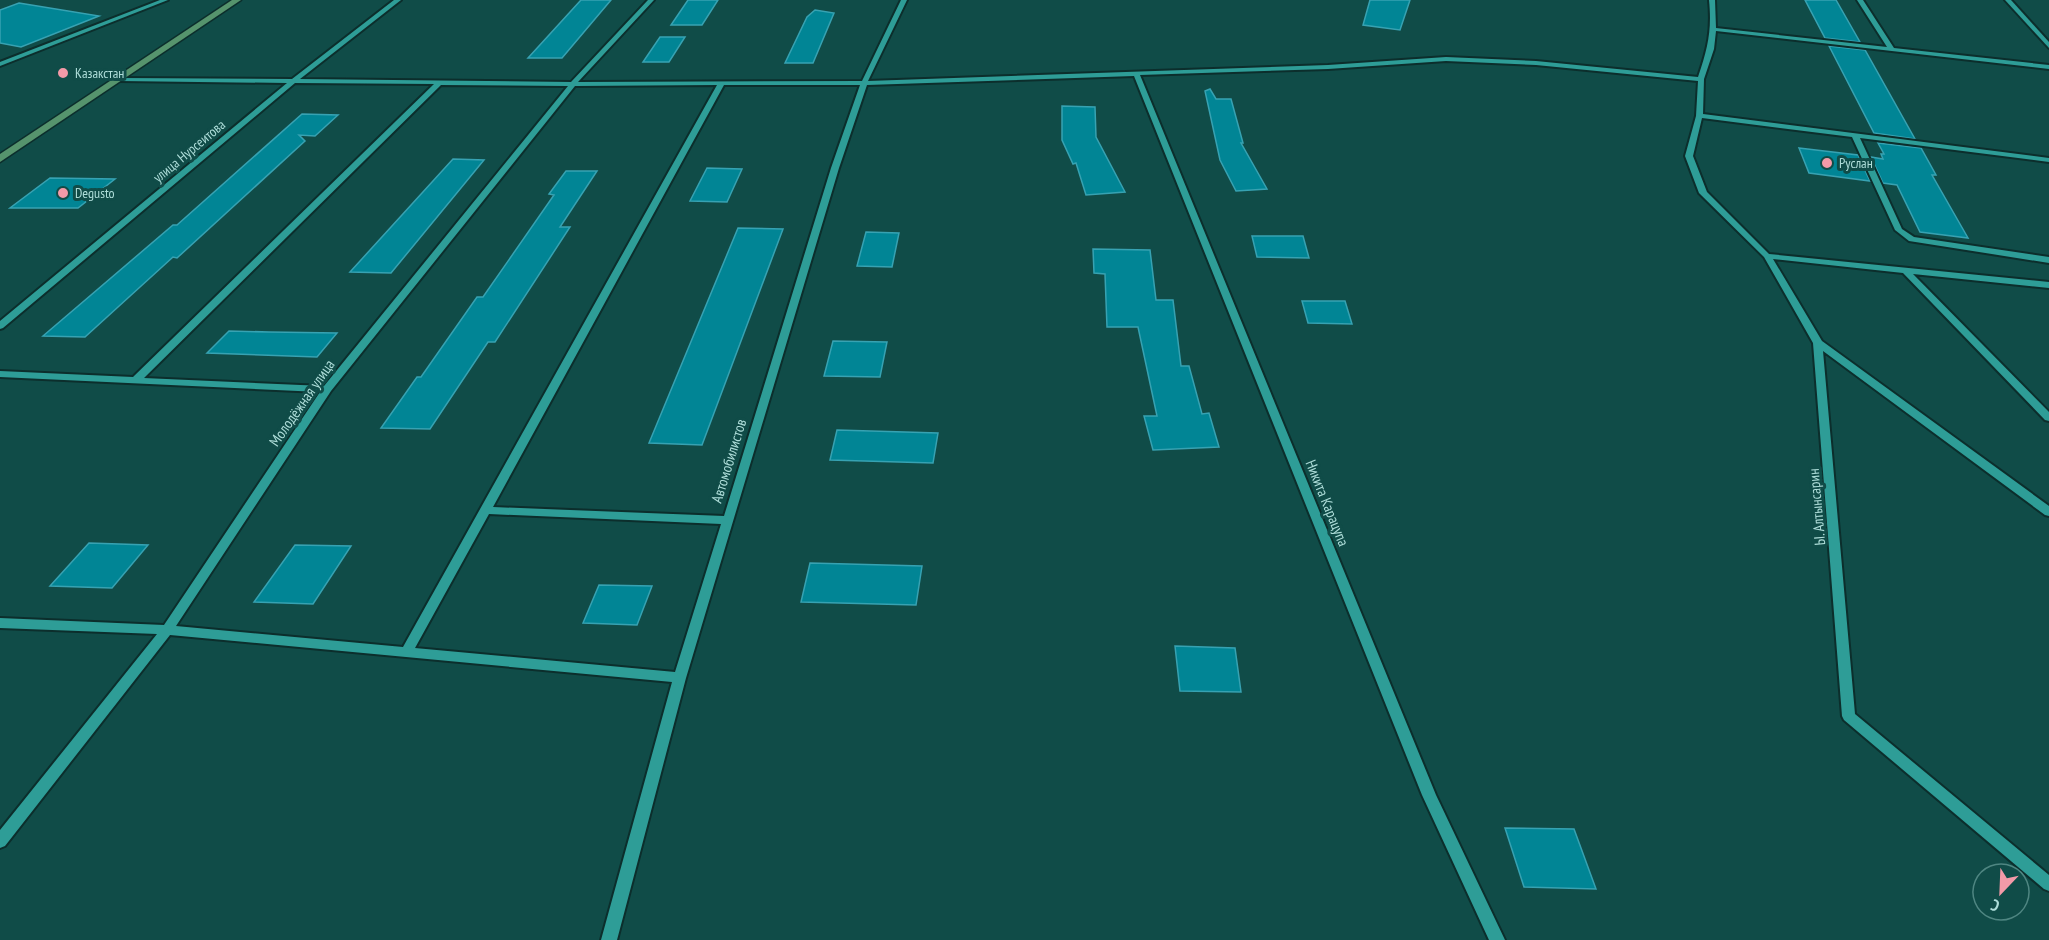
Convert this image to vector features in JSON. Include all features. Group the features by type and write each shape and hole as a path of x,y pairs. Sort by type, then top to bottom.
{"main road":[{"path":"0,159 237,0"}],"street":[{"path":"1,63 165,0"},
{"name":"улица Нурсеитова","path":"0,326 293,81 398,0"},
{"name":"Молодёжная улица","path":"0,841 167,630 327,389 573,84 651,0"},
{"name":"Автомобилистов","path":"609,940 680,678 835,168 864,83 902,0"},
{"name":"Ы. Алтынсарин","path":"1712,0 1711,49 1701,79 1699,116 1689,156 1703,193 1767,256 1818,343 1849,716 2049,884"},
{"path":"1860,0 1892,50"},
{"path":"2008,0 2049,46"},
{"path":"1713,30 2049,68"},
{"path":"120,79 573,84 864,83 1328,67 1446,59 1536,63 1701,79"},
{"name":"Никита Карацупа","path":"1136,73 1429,795 1497,940"},
{"path":"136,380 439,83"},
{"path":"406,653 722,83"},
{"path":"1699,116 2049,160"},
{"path":"1855,136 1899,230 1912,239 2049,260"},
{"path":"1767,256 2049,285"},
{"path":"1907,272 2049,418"},
{"path":"1818,343 2049,512"},
{"path":"0,374 327,389"},
{"path":"485,510 727,520"},
{"path":"0,623 167,630 680,678"}],"building":[{"path":"581,0 611,0 562,58 528,58"},
{"path":"688,0 718,0 702,25 671,25"},
{"path":"1370,0 1410,0 1400,30 1363,25"},
{"path":"1805,0 1836,0 1860,42 1825,38"},
{"path":"19,3 99,16 21,47 0,43 0,10"},
{"path":"815,10 834,13 813,63 785,63 807,17"},
{"path":"660,37 685,37 669,62 643,62"},
{"path":"1829,46 1865,50 1915,139 1874,133"},
{"path":"1210,89 1216,99 1231,99 1243,143 1241,143 1267,189 1236,191 1220,160 1205,91"},
{"path":"1062,106 1095,107 1096,137 1125,192 1086,195 1076,163 1073,164 1062,140"},
{"path":"302,114 338,115 315,136 299,135 305,141 177,258 173,257 85,337 43,336 173,225 177,225"},
{"path":"1878,143 1921,148 1936,175 1932,175 1968,238 1920,232 1897,185 1883,183 1871,157 1883,159 1881,154 1884,154"},
{"name":"Руслан","path":"1799,148 1858,155 1870,181 1809,173"},
{"path":"453,159 484,160 391,273 350,272"},
{"path":"707,168 742,169 727,202 690,201"},
{"path":"566,171 597,171 560,227 570,227 495,342 488,342 430,429 381,428 417,377 421,377 477,297 483,297 554,195 549,194"},
{"name":"Degusto","path":"50,178 115,179 78,208 10,208"},
{"path":"738,228 783,229 702,445 649,443"},
{"path":"866,232 899,233 892,267 857,266"},
{"path":"1252,236 1303,236 1309,258 1257,257"},
{"path":"1093,249 1150,250 1156,300 1173,300 1181,366 1189,366 1202,414 1209,413 1219,447 1153,450 1144,416 1157,416 1138,327 1107,327 1105,274 1094,273"},
{"path":"1302,301 1345,301 1352,324 1308,323"},
{"path":"229,331 337,333 317,357 207,353"},
{"path":"833,341 887,342 880,377 824,376"},
{"path":"837,430 938,433 933,463 830,460"},
{"path":"89,543 148,545 112,588 50,586"},
{"path":"295,545 351,546 313,604 254,602"},
{"path":"810,563 922,566 916,605 801,602"},
{"path":"599,585 652,586 637,625 583,623"},
{"path":"1175,646 1235,648 1241,692 1180,691"},
{"path":"1505,828 1574,829 1596,889 1524,887"}],"place":[{"name":"Казакстан","path":"63,73"},
{"name":"Руслан","path":"1827,163"},
{"name":"Degusto","path":"63,193"}]}
